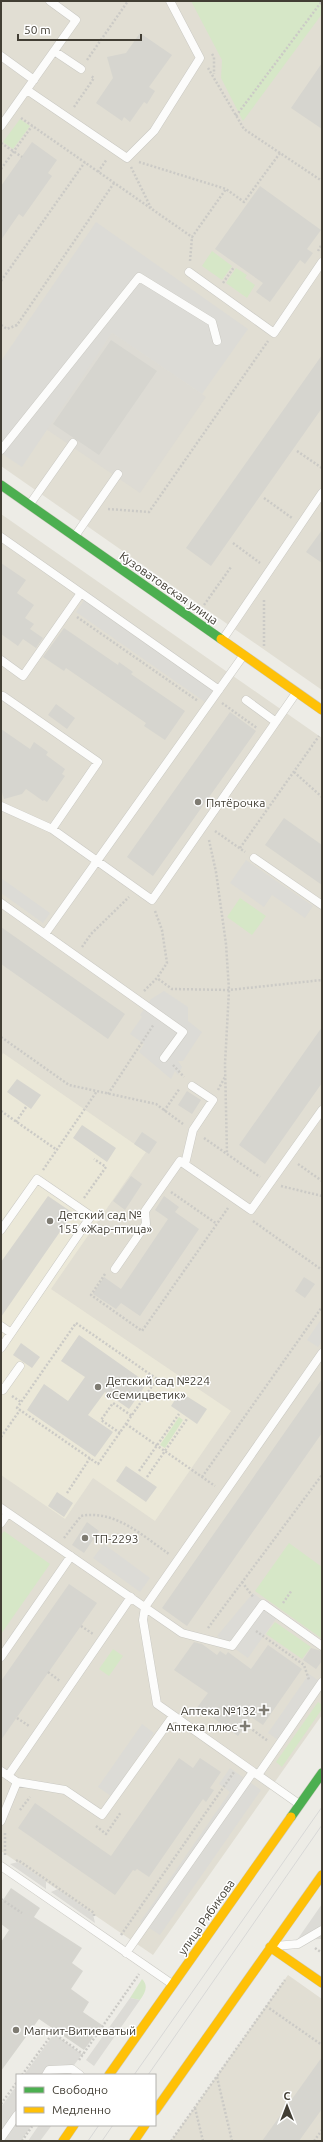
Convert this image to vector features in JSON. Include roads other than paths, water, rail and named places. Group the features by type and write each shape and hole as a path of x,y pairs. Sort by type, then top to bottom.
{"main road":[{"name":"Кузоватовская улица","path":"1,485 322,710"},
{"name":"улица Рябикова","path":"110,2074 322,1773"},
{"path":"156,2110 322,1875"},
{"path":"270,1947 322,1983"},
{"path":"63,2141 73,2126"},
{"path":"134,2141 144,2126"}],"lane":[{"path":"1,126 76,20 50,1"},
{"path":"27,90 127,158 154,131 200,58 170,1"},
{"path":"54,51 81,69"},
{"path":"1,56 34,80"},
{"path":"188,272 274,333 322,262"},
{"path":"1,450 139,277 212,322 217,341"},
{"path":"29,505 73,443"},
{"path":"74,536 118,474"},
{"path":"223,640 301,524 319,502 322,492"},
{"path":"1,537 81,593 216,694"},
{"path":"1,660 23,676 81,593"},
{"path":"45,934 244,655"},
{"path":"1,806 52,829 152,900 296,692"},
{"path":"1,696 98,762 52,829"},
{"path":"246,700 276,722"},
{"path":"254,858 322,905"},
{"path":"1,903 183,1032 164,1058"},
{"path":"185,1164 193,1130 213,1100 192,1086"},
{"path":"115,1269 146,1224 145,1211 180,1160 251,1210 322,1110"},
{"path":"1,1230 37,1179 91,1216 1,1348"},
{"path":"1,1326 11,1333"},
{"path":"300,1804 255,1774 157,1704 143,1620 145,1607 322,1353"},
{"path":"1,1388 3,1390 20,1366"},
{"path":"1,1508 182,1633 232,1646 263,1604 322,1646"},
{"path":"1,1523 8,1513"},
{"path":"1,1657 71,1556"},
{"path":"131,1597 4,1773 17,1782 65,1790 102,1815 173,1716"},
{"path":"126,1953 255,1774 277,1747 322,1682"},
{"path":"1,1821 17,1782"},
{"path":"1,1866 173,1985"},
{"path":"270,1947 298,1944 322,1930"},
{"path":"47,2074 49,2070 72,2069 79,2074"},
{"path":"1,2138 16,2116"}],"tram line":[{"path":"135,2074 322,1807"},
{"path":"149,2074 322,1825"},
{"path":"88,2141 98,2126"},
{"path":"102,2141 112,2126"}],"place":[{"name":"Пятёрочка","path":"198,802"},
{"name":"Детский сад № 155 «Жар-птица»","path":"50,1221"},
{"name":"Детский сад №224 «Семицветик»","path":"98,1387"},
{"name":"ТП-2293","path":"85,1538"},
{"name":"Аптека №132","path":"264,1710"},
{"name":"Аптека плюс","path":"245,1726"},
{"name":"Магнит-Витиеватый","path":"16,2030"}]}
